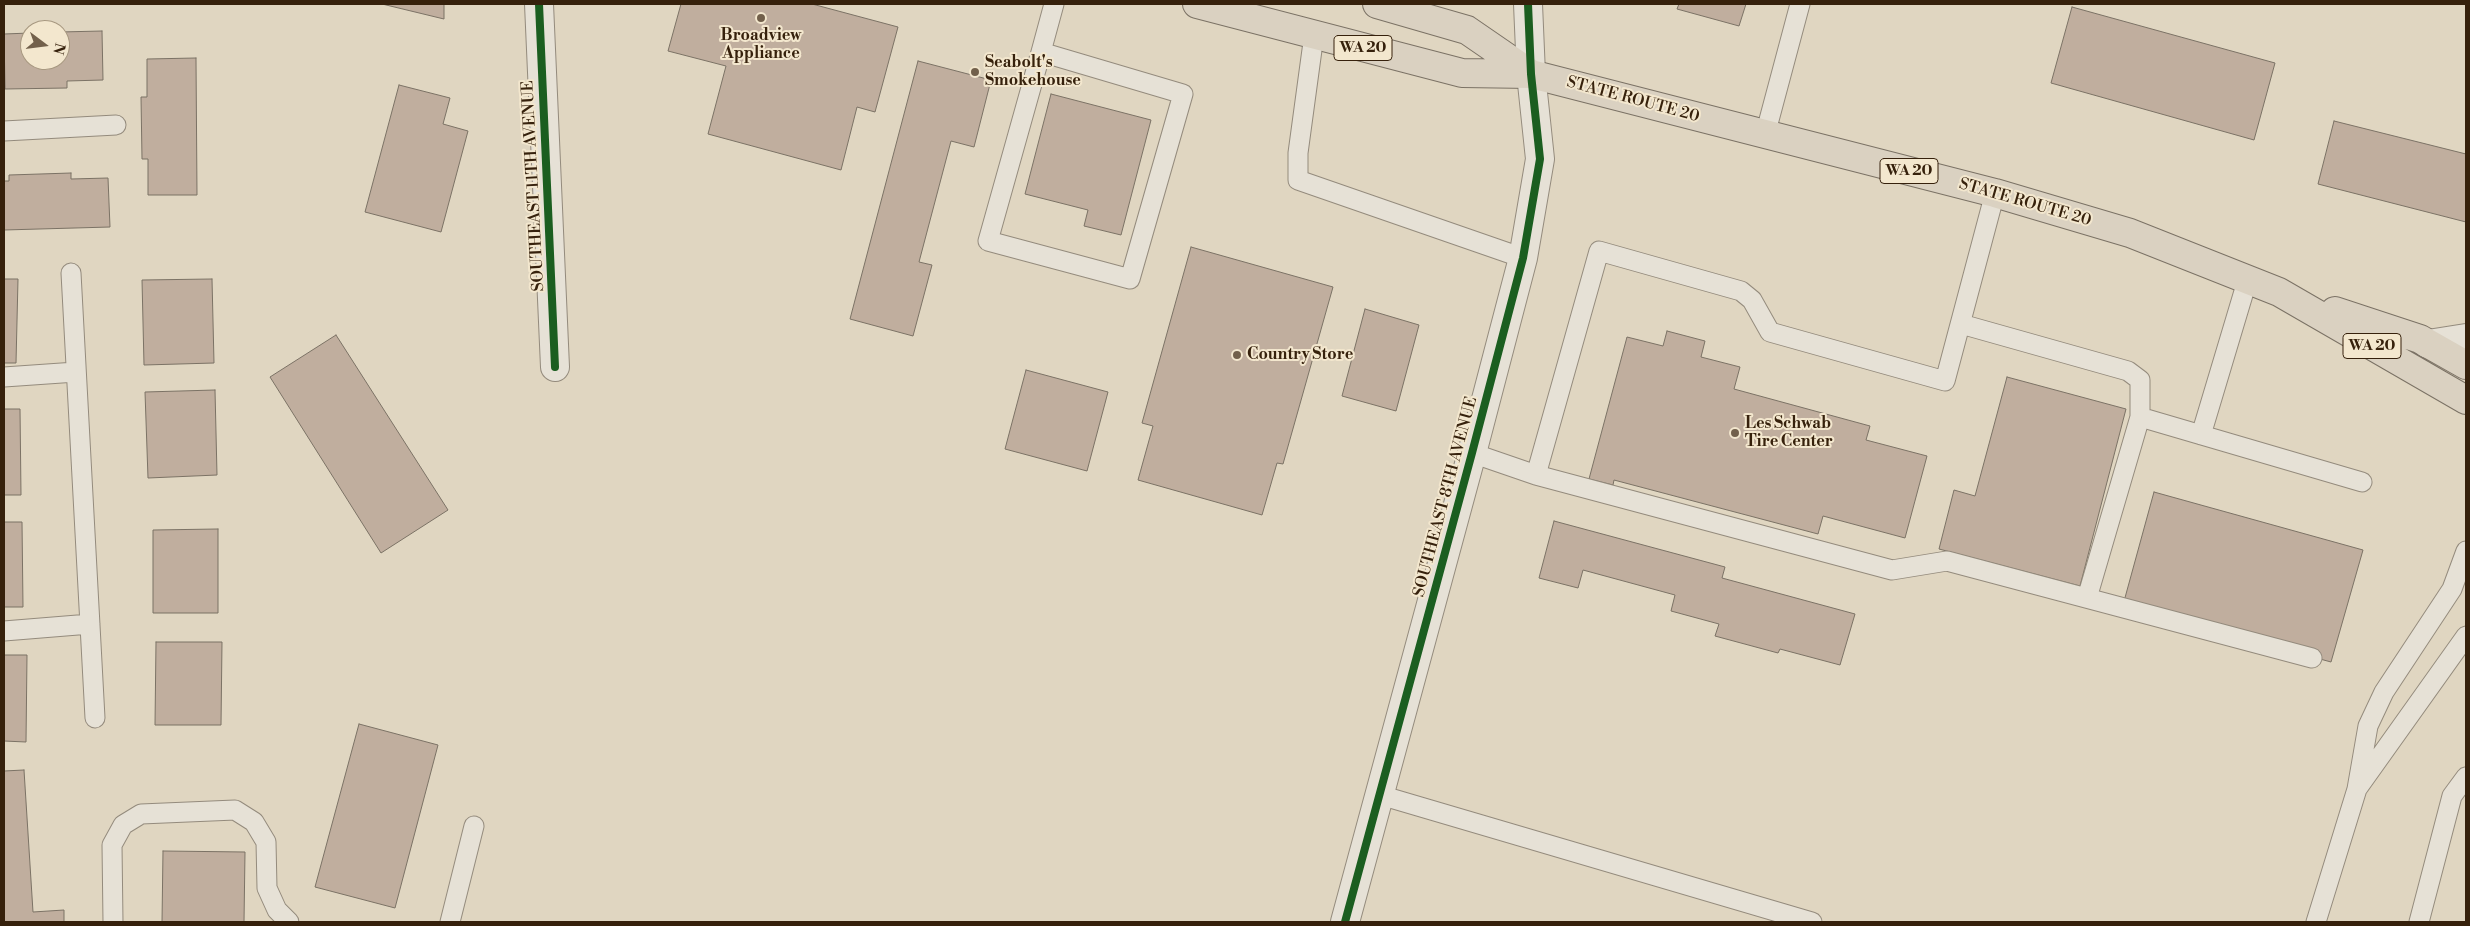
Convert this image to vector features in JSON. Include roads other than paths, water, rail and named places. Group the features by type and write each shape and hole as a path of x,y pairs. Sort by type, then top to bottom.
{"main road":[{"name":"STATE ROUTE 20","path":"1197,4 1462,74 1531,74 1995,193 2130,233 2248,278 2278,292 2466,400"},
{"name":"STATE ROUTE 20","path":"1377,4 1467,30 1531,74"},
{"name":"STATE ROUTE 20","path":"2278,292 2420,339 2466,365"}],"street":[{"name":"SOUTHEAST 11TH AVENUE","path":"539,4 556,367"},
{"name":"SOUTHEAST 8TH AVENUE","path":"1345,922 1523,258 1540,159 1531,74 1528,4"},
{"path":"2428,344 2466,338"}],"lane":[{"path":"1041,52 1183,94 1130,279 988,241 1054,4"},
{"path":"1765,135 1800,4"},
{"path":"1314,35 1298,153 1298,180 1523,258"},
{"path":"4,131 116,125"},
{"path":"1536,475 1599,251 1741,291 1752,300 1770,332 1945,381 1995,193"},
{"path":"71,273 95,718"},
{"path":"2201,435 2248,278"},
{"path":"1961,324 2128,371 2140,380 2140,417 2087,598"},
{"path":"4,377 76,372"},
{"path":"2140,417 2362,482"},
{"path":"1472,453 1536,475 1892,570 1947,561 2312,658"},
{"path":"2316,922 2357,789 2368,726 2384,692 2452,589 2466,551"},
{"path":"4,631 90,624"},
{"path":"2357,789 2466,636"},
{"path":"2419,922 2452,796 2466,777"},
{"path":"1380,795 1812,922"},
{"path":"113,922 112,845 124,825 141,814 236,810 254,822 266,842 267,888 277,910 289,922"},
{"path":"450,922 474,826"}],"place":[{"name":"Broadview Appliance","path":"761,18"},
{"name":"Seabolt's Smokehouse","path":"975,72"},
{"name":"Country Store","path":"1237,355"},
{"name":"Les Schwab Tire Center","path":"1735,433"}]}
